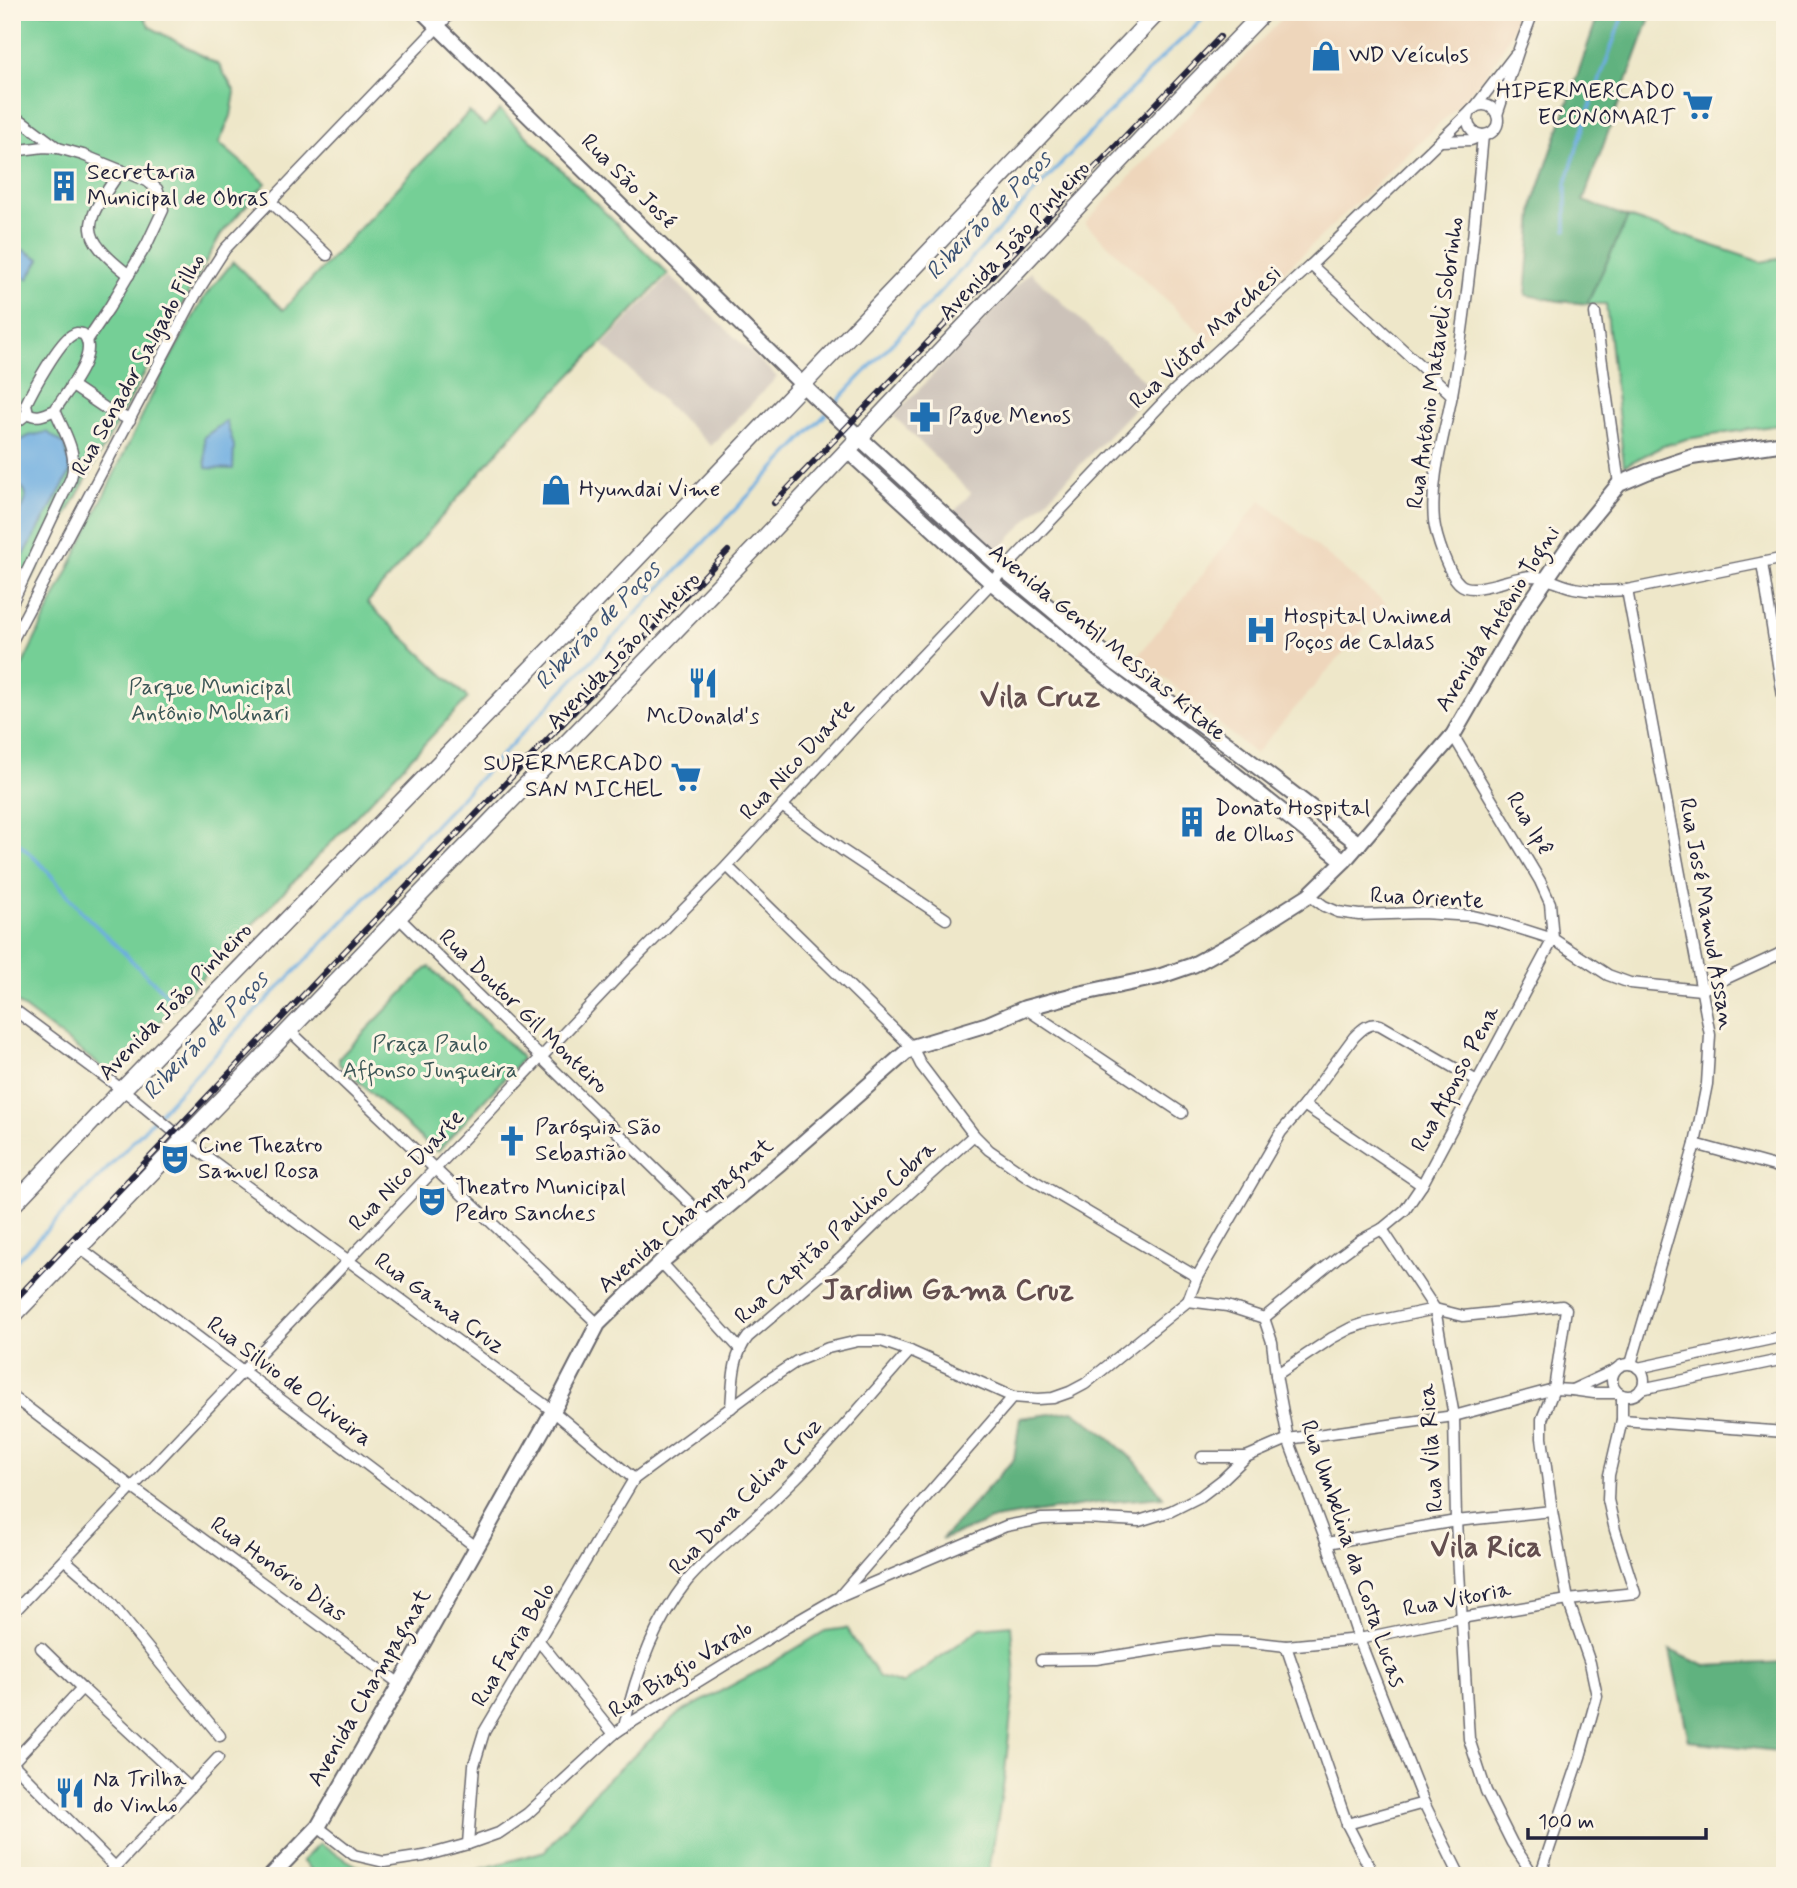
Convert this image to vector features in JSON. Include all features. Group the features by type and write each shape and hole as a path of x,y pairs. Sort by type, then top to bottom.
{"main road":[{"name":"Avenida João Pinheiro","path":"14,1201 581,617 807,389 1158,12"},
{"name":"Avenida João Pinheiro","path":"12,1317 854,445 1264,12"}],"street":[{"name":"Rua São José","path":"423,12 846,426 854,445"},
{"name":"Rua Senador Salgado Filho","path":"12,641 196,294 225,249 452,12"},
{"path":"1441,141 1471,140 1495,129 1497,115 1533,12"},
{"name":"Rua Victor Marchesi","path":"1003,569 1175,390 1311,265 1472,110 1519,49"},
{"path":"1483,135 1473,132 1469,125 1468,117 1472,110 1489,106 1497,115"},
{"path":"12,124 22,121 58,148"},
{"name":"Rua Antônio Mataveli Sobrinho","path":"1483,135 1475,230 1452,394 1437,464 1433,500 1436,535 1450,569 1458,582 1467,588 1532,576 1547,579"},
{"path":"1464,140 1477,149 1481,157"},
{"path":"12,151 44,147 83,155 153,185 161,198 163,210 147,244 88,339"},
{"path":"121,170 98,205 90,227 95,244 129,275"},
{"path":"270,201 327,255"},
{"path":"1311,265 1452,394"},
{"path":"1595,313 1619,484"},
{"path":"78,333 88,339 90,346 88,355 71,385 55,410 36,416 29,413 27,401 45,370 66,340 78,333"},
{"path":"71,385 105,408 130,420"},
{"path":"12,603 75,468 72,448 55,410"},
{"path":"12,426 29,413"},
{"name":"Avenida Antônio Togni","path":"1359,844 1452,735 1525,610 1573,540 1619,484 1692,457 1785,443"},
{"name":"Avenida Gentil Messias Kitate","path":"854,445 1117,664 1359,844"},
{"name":"Avenida Gentil Messias Kitate","path":"854,445 991,582 1344,861"},
{"path":"1547,579 1577,589 1600,592 1627,590 1785,558"},
{"path":"1762,563 1785,709"},
{"name":"Rua Nico Duarte","path":"12,1614 542,1056 727,866 1003,569"},
{"name":"Rua José Mamud Assan","path":"1627,590 1710,1035 1707,1084 1695,1144 1635,1366"},
{"path":"1108,677 1117,664"},
{"name":"Rua Ipê","path":"1452,735 1540,881 1550,903 1553,939"},
{"path":"1222,764 1234,749"},
{"path":"782,806 842,850 946,919"},
{"name":"Avenida Champagnat","path":"271,1876 318,1827 553,1411 598,1324 661,1262 780,1163 912,1047 988,1024 1025,1008 1158,977 1192,965 1235,942 1309,895 1359,844"},
{"path":"727,866 912,1047 921,1065 974,1136 989,1150 1028,1177 1198,1277"},
{"name":"Rua Oriente","path":"1309,895 1338,912 1359,915 1422,913 1473,916 1499,922 1553,939 1619,980 1701,990"},
{"name":"Rua Doutor Gil Monteiro","path":"399,918 709,1222"},
{"name":"Rua Afonso Pena","path":"1264,1318 1353,1245 1382,1229 1405,1210 1422,1185 1553,939"},
{"path":"1701,990 1785,950"},
{"name":"Rua Gama Cruz","path":"12,1008 139,1102 184,1140 553,1411 634,1479"},
{"path":"1025,1008 1182,1113"},
{"path":"634,1479 797,1361 828,1348 858,1341 881,1341 910,1351 1013,1397 1053,1398 1070,1392 1085,1384 1188,1301 1198,1277 1280,1132 1363,1028 1371,1024 1380,1025 1476,1080"},
{"path":"289,1030 598,1324"},
{"path":"1304,1105 1422,1185"},
{"name":"Rua Capitão Paulino Cobra","path":"731,1408 735,1363 739,1348 748,1337 841,1258 974,1136"},
{"path":"1695,1144 1785,1169"},
{"name":"Rua Vila Rica","path":"1382,1229 1435,1309 1454,1416 1456,1521 1469,1739 1486,1791 1512,1843 1534,1876"},
{"name":"Rua Silvio de Oliveira","path":"80,1248 476,1547"},
{"path":"661,1262 739,1348"},
{"path":"1188,1301 1227,1306 1264,1318"},
{"path":"1276,1375 1351,1328 1435,1309 1463,1316 1562,1306 1567,1311 1554,1389 1542,1419 1541,1431 1568,1600 1590,1663 1597,1696 1580,1757 1540,1876"},
{"name":"Rua Umbelina da Costa Lucas","path":"1264,1318 1272,1342 1288,1439 1359,1639 1424,1803 1460,1876"},
{"path":"1572,1390 1622,1365 1635,1366 1785,1336"},
{"name":"Rua Dona Celina Cruz","path":"624,1727 633,1688 649,1648 668,1608 688,1580 798,1476 910,1351"},
{"path":"839,1597 1006,1526 1042,1519 1084,1517 1139,1521 1171,1511 1201,1496 1246,1457 1288,1439 1454,1416 1554,1389 1631,1396 1641,1388 1785,1360"},
{"path":"1635,1366 1644,1379 1641,1388"},
{"path":"1615,1370 1612,1385 1620,1394 1622,1420 1785,1432"},
{"name":"Rua Honório Dias","path":"12,1396 400,1684"},
{"name":"Rua Biagio Varalo","path":"318,1827 354,1855 384,1862 424,1856 499,1833 527,1814 624,1727 839,1597 1013,1397"},
{"name":"Rua Vitoria","path":"1041,1660 1096,1659 1211,1641 1286,1646 1359,1639 1568,1600 1634,1593 1608,1500 1609,1475 1622,1420"},
{"path":"1202,1457 1246,1457"},
{"name":"Rua Faria Belo","path":"468,1844 474,1765 484,1732 634,1479"},
{"path":"1327,1543 1456,1521 1552,1511"},
{"path":"65,1560 101,1591 220,1737"},
{"path":"539,1641 614,1734"},
{"path":"1286,1646 1347,1824 1374,1876"},
{"path":"41,1648 190,1788"},
{"path":"82,1688 12,1763 115,1867"},
{"path":"107,1876 218,1758"},
{"path":"1347,1824 1424,1803"}],"shaded area":[{"path":"1288,12 1519,12 1498,58 1452,112 1210,342 1085,223"},
{"path":"1030,272 1153,389 995,554 952,514 971,493 894,416"},
{"path":"670,276 777,377 711,446 603,345"},
{"name":"Hospital Unimed Poços de Caldas","path":"1261,500 1386,604 1255,754 1138,656"}],"green space":[{"path":"12,12 141,12 150,27 219,65 235,92 231,116 219,143 266,183 221,234 12,614"},
{"path":"1599,12 1652,12 1583,201 1628,217 1587,304 1526,295 1534,202"},
{"name":"Parque Municipal Antônio Molinari","path":"500,110 668,274 526,419 367,603 468,698 111,1074 12,999 12,687 166,366 205,296 233,262 283,310 469,112 485,126"},
{"path":"1628,217 1761,262 1784,258 1785,424 1687,439 1663,446 1624,466 1606,304 1587,304"},
{"name":"Praça Paulo Affonso Junqueira","path":"430,967 522,1059 438,1151 339,1064 339,1058"},
{"path":"1073,1411 1136,1462 1163,1497 1097,1503 994,1519 941,1540 1014,1459 1020,1418"},
{"path":"1011,1625 1015,1677 1004,1781 988,1876 456,1876 545,1851 597,1789 678,1714 755,1673 825,1631 846,1628 879,1677 902,1684 981,1628"},
{"path":"1670,1650 1705,1666 1785,1662 1785,1752 1689,1741"},
{"path":"319,1844 359,1867 344,1876 318,1876 302,1861"}],"water":[{"path":"12,244 40,259 28,279 12,270"},
{"path":"226,421 234,446 233,469 206,468 204,437"},
{"path":"47,432 65,445 71,471 12,577 12,530 26,498 21,486 12,483 12,445 29,436"}],"waterway":[{"name":"Ribeirão de Poços","path":"831,408 1157,62 1209,12"},
{"path":"1566,230 1566,184 1586,118 1624,12"},
{"name":"Ribeirão de Poços","path":"12,1265 106,1170 826,414"},
{"path":"12,837 44,867 83,913 170,998"}],"railway":[{"path":"774,503 1220,37"},
{"path":"12,1303 728,551"}],"place":[{"name":"WD Veículos","path":"1326,56"},
{"name":"HIPERMERCADO ECONOMART","path":"1698,105"},
{"name":"Secretaria Municipal de Obras","path":"64,186"},
{"name":"Pague Menos","path":"925,417"},
{"name":"Hyundai Vime","path":"556,490"},
{"name":"Hospital Unimed Poços de Caldas","path":"1261,630"},
{"name":"McDonald's","path":"703,683"},
{"name":"SUPERMERCADO SAN MICHEL","path":"686,777"},
{"name":"Donato Hospital de Olhos","path":"1192,822"},
{"name":"Paróquia São Sebastião","path":"512,1141"},
{"name":"Cine Theatro Samuel Rosa","path":"175,1159"},
{"name":"Theatro Municipal Pedro Sanches","path":"432,1201"},
{"name":"Na Trilha do Vinho","path":"70,1793"}],"district":[{"name":"Vila Cruz","path":"1040,697"},
{"name":"Jardim Gama Cruz","path":"948,1290"},
{"name":"Vila Rica","path":"1486,1547"}]}
